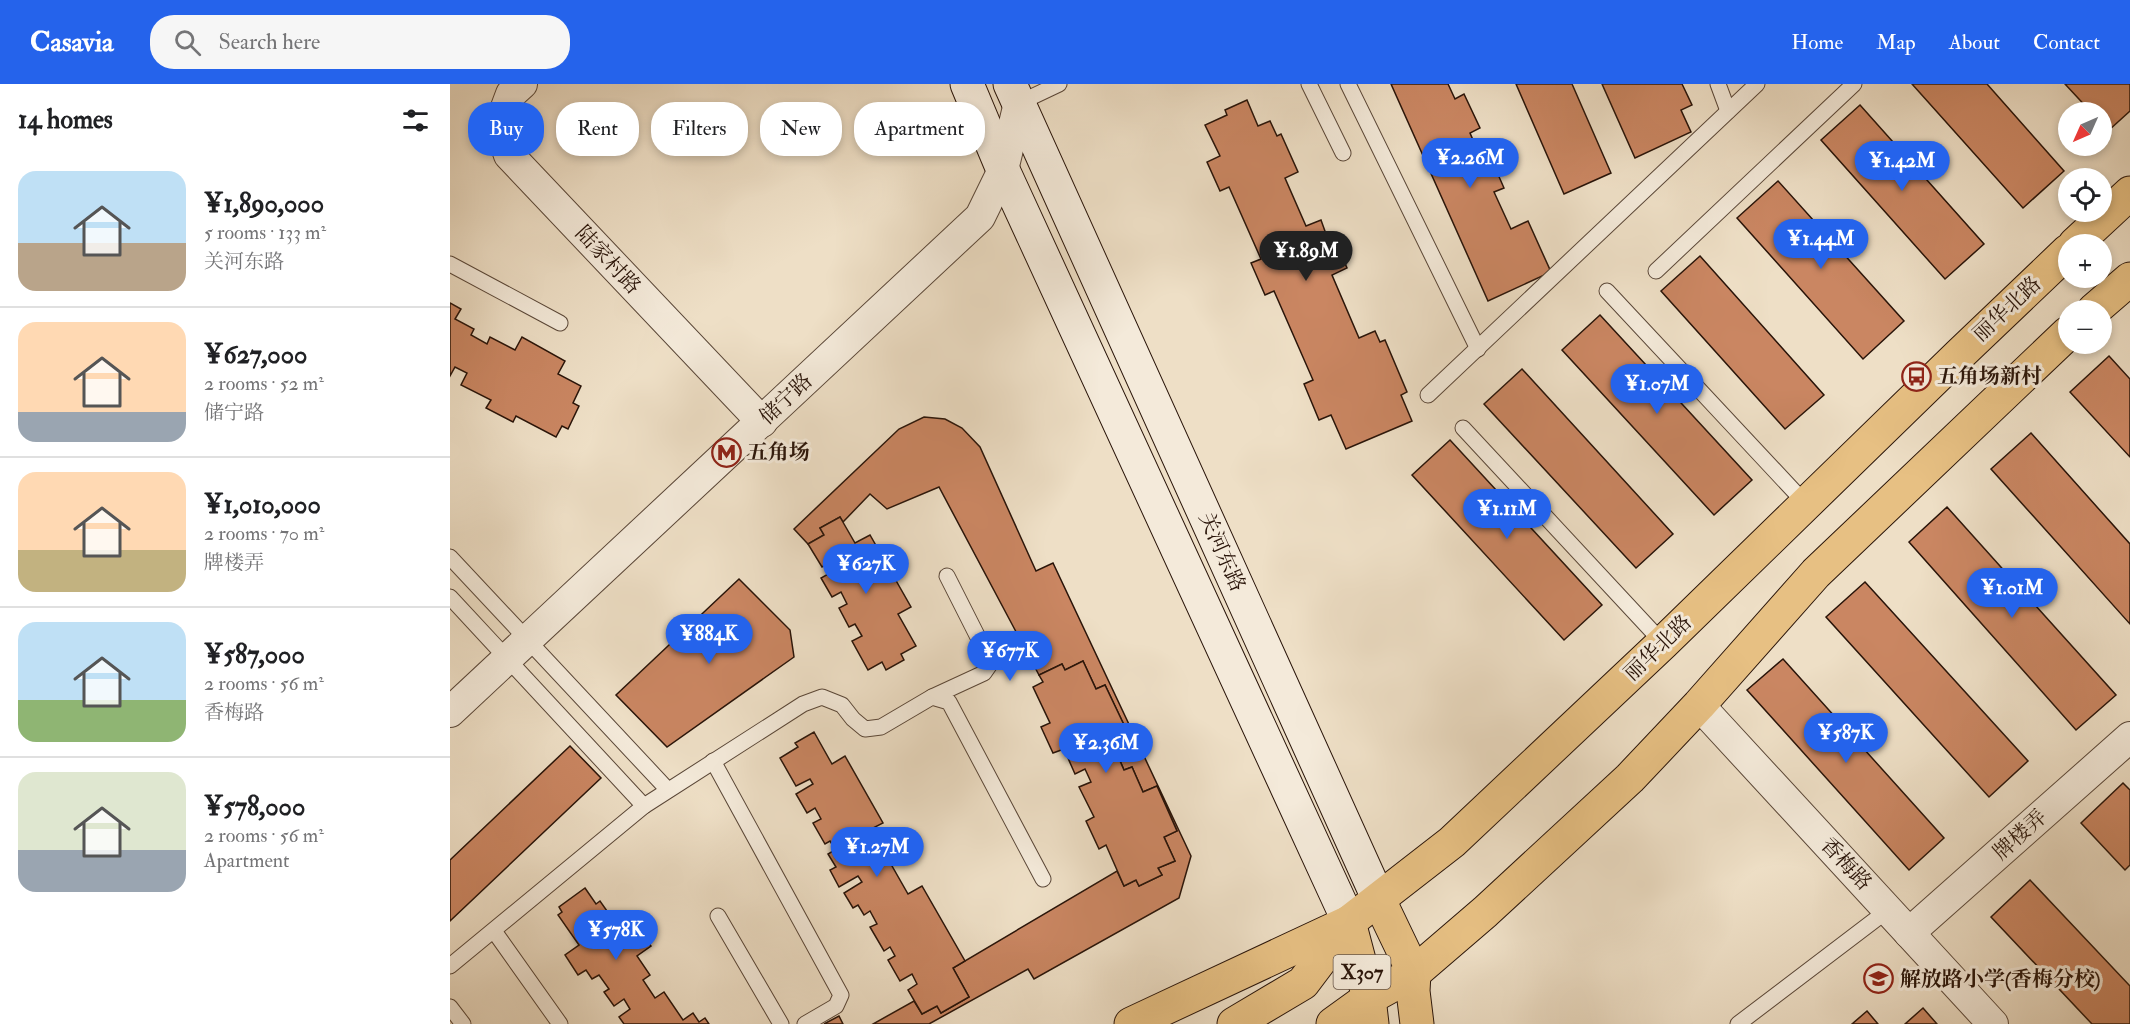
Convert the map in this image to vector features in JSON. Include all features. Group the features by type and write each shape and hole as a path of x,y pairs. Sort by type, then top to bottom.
{"main road":[{"name":"关河东路","path":"967,84 1003,170 1349,922 1371,1011"},
{"name":"关河东路","path":"1018,90 1379,900 1414,973 1413,991 1417,1024"},
{"path":"2086,234 2130,193"},
{"name":"丽华北路","path":"1234,1024 1303,983 1349,922 1452,842 1663,643 2058,261"},
{"path":"2106,300 2130,279"},
{"path":"1335,1024 1371,1011 1485,912 1630,778 1699,705 1816,573 2058,343"},
{"path":"1131,1024 1349,922"}],"street":[{"name":"陆家村路","path":"522,84 512,94 499,126 509,155 762,422"},
{"name":"储宁路","path":"450,712 980,217 1003,170 1018,90"},
{"name":"香梅路","path":"1699,705 1993,1024"},
{"name":"牌楼弄","path":"1909,933 2130,737"}],"lane":[{"path":"1018,90 1059,84"},
{"path":"1309,84 1343,153"},
{"path":"1348,84 1479,349"},
{"path":"1718,84 1728,111"},
{"path":"1428,396 1757,84"},
{"path":"1656,271 1854,84"},
{"path":"450,264 560,323"},
{"path":"1607,291 1806,504"},
{"path":"1463,428 1663,643"},
{"path":"450,557 518,649 644,806"},
{"path":"450,966 644,806 803,704 822,697 842,705 853,719 866,729 881,727 932,697 984,673 991,663 946,576"},
{"path":"450,597 518,649 668,790"},
{"path":"932,697 949,702 1043,879"},
{"path":"713,761 841,995 836,1006 805,1024"},
{"path":"1738,1024 1888,910"},
{"path":"717,916 781,1024"},
{"path":"494,931 560,1024"},
{"path":"450,1007 463,1024"}],"building":[{"path":"1391,84 1448,84 1455,99 1464,94 1480,128 1470,133 1481,158 1489,154 1504,188 1494,192 1511,229 1528,221 1551,272 1488,301"},
{"path":"1516,84 1572,84 1611,173 1564,194"},
{"path":"1602,84 1682,84 1692,105 1681,110 1691,132 1635,158"},
{"path":"1912,84 1987,84 2061,168 2058,168 2058,176 2023,208"},
{"path":"2065,84 2130,84 2130,111 2112,127 2112,102 2082,102"},
{"path":"1247,100 1258,126 1270,121 1277,136 1281,134 1298,172 1285,178 1306,226 1321,220 1326,234 1331,232 1347,268 1332,275 1359,338 1375,331 1380,342 1385,340 1407,392 1401,395 1412,421 1346,449 1331,415 1319,420 1304,384 1313,380 1274,291 1265,295 1251,263 1261,259 1229,187 1220,191 1207,162 1220,156 1205,125 1227,115 1225,110"},
{"path":"1860,105 1984,244 1945,279 1821,140"},
{"path":"1778,181 1904,321 1863,359 1737,218"},
{"path":"1700,256 1824,395 1785,429 1661,291"},
{"path":"450,303 461,309 455,319 474,329 471,335 487,344 490,337 515,350 522,337 565,361 558,374 581,386 573,403 579,406 568,429 562,426 556,437 516,416 513,422 486,408 491,400 461,385 467,373 455,367 450,376"},
{"path":"1600,315 1752,480 1714,515 1562,350"},
{"path":"2109,356 2130,379 2130,457 2070,392"},
{"path":"1522,369 1673,534 1636,568 1484,404"},
{"path":"924,417 945,419 962,428 980,447 1036,571 1053,563 1191,856 1179,898 1034,979 1028,969 929,1024 873,1024 914,1001 922,1014 937,1006 941,1013 969,997 953,968 1117,871 1124,886 1136,880 1139,886 1162,875 1158,868 1175,861 1164,837 1177,831 1157,786 1143,792 1132,767 1124,770 1117,754 1123,751 1114,731 1125,727 1105,685 1096,689 1083,661 1065,670 1062,664 1039,675 939,487 887,509 870,494 843,522 840,517 820,528 824,535 808,544 794,529 899,429"},
{"path":"2031,433 2130,544 2130,624 1991,469"},
{"path":"1450,440 1602,605 1564,640 1412,475"},
{"path":"1947,507 2116,695 2076,730 1909,542"},
{"path":"840,517 855,543 870,535 911,607 898,614 916,646 901,654 904,660 886,670 882,662 868,670 852,641 862,636 855,624 849,627 839,608 847,604 841,592 832,597 821,578 841,567 836,559 822,567 808,544 824,535 820,528"},
{"path":"739,579 790,630 794,657 667,747 616,695"},
{"path":"1865,582 2028,761 1989,797 1826,617"},
{"path":"1783,659 1944,838 1909,870 1747,690"},
{"path":"1083,661 1096,689 1105,685 1125,727 1114,731 1123,751 1117,754 1124,770 1132,767 1143,792 1157,786 1177,831 1164,837 1175,861 1158,868 1162,875 1139,886 1136,880 1124,886 1106,845 1099,849 1086,821 1094,817 1079,787 1091,782 1085,769 1075,774 1064,749 1053,753 1041,727 1050,723 1033,687 1043,682 1039,675 1062,664 1065,670"},
{"path":"814,732 832,764 845,756 883,823 871,829 908,894 922,886 965,961 953,968 969,997 941,1013 937,1006 922,1014 908,990 917,984 912,974 900,981 888,960 895,956 890,947 884,951 870,927 877,924 870,911 864,915 858,905 853,908 844,893 862,882 858,876 839,887 830,870 836,867 828,854 835,850 830,841 825,844 813,823 821,819 815,808 807,813 796,794 813,784 810,779 796,786 780,758 798,747 795,743"},
{"path":"570,746 601,778 450,921 450,860"},
{"path":"2123,783 2130,790 2130,865 2125,870 2081,823"},
{"path":"2030,880 2130,986 2130,1024 2092,1024 1991,917"},
{"path":"585,888 596,904 600,901 614,921 628,911 651,946 637,956 650,975 643,980 655,998 664,992 683,1020 693,1013 699,1022 705,1018 709,1024 624,1024 619,1017 630,1009 624,999 614,1006 604,992 609,989 599,975 592,979 586,970 578,975 565,955 579,945 558,915 562,912 559,907"},
{"path":"1923,1008 1937,1024 1905,1024"},
{"path":"1867,1011 1878,1024 1852,1024"},
{"path":"839,1016 843,1024 824,1024"}],"place":[{"name":"五角场新村","path":"1916,376"},
{"name":"五角场","path":"726,452"},
{"name":"解放路小学(香梅分校)","path":"1879,979"}]}
